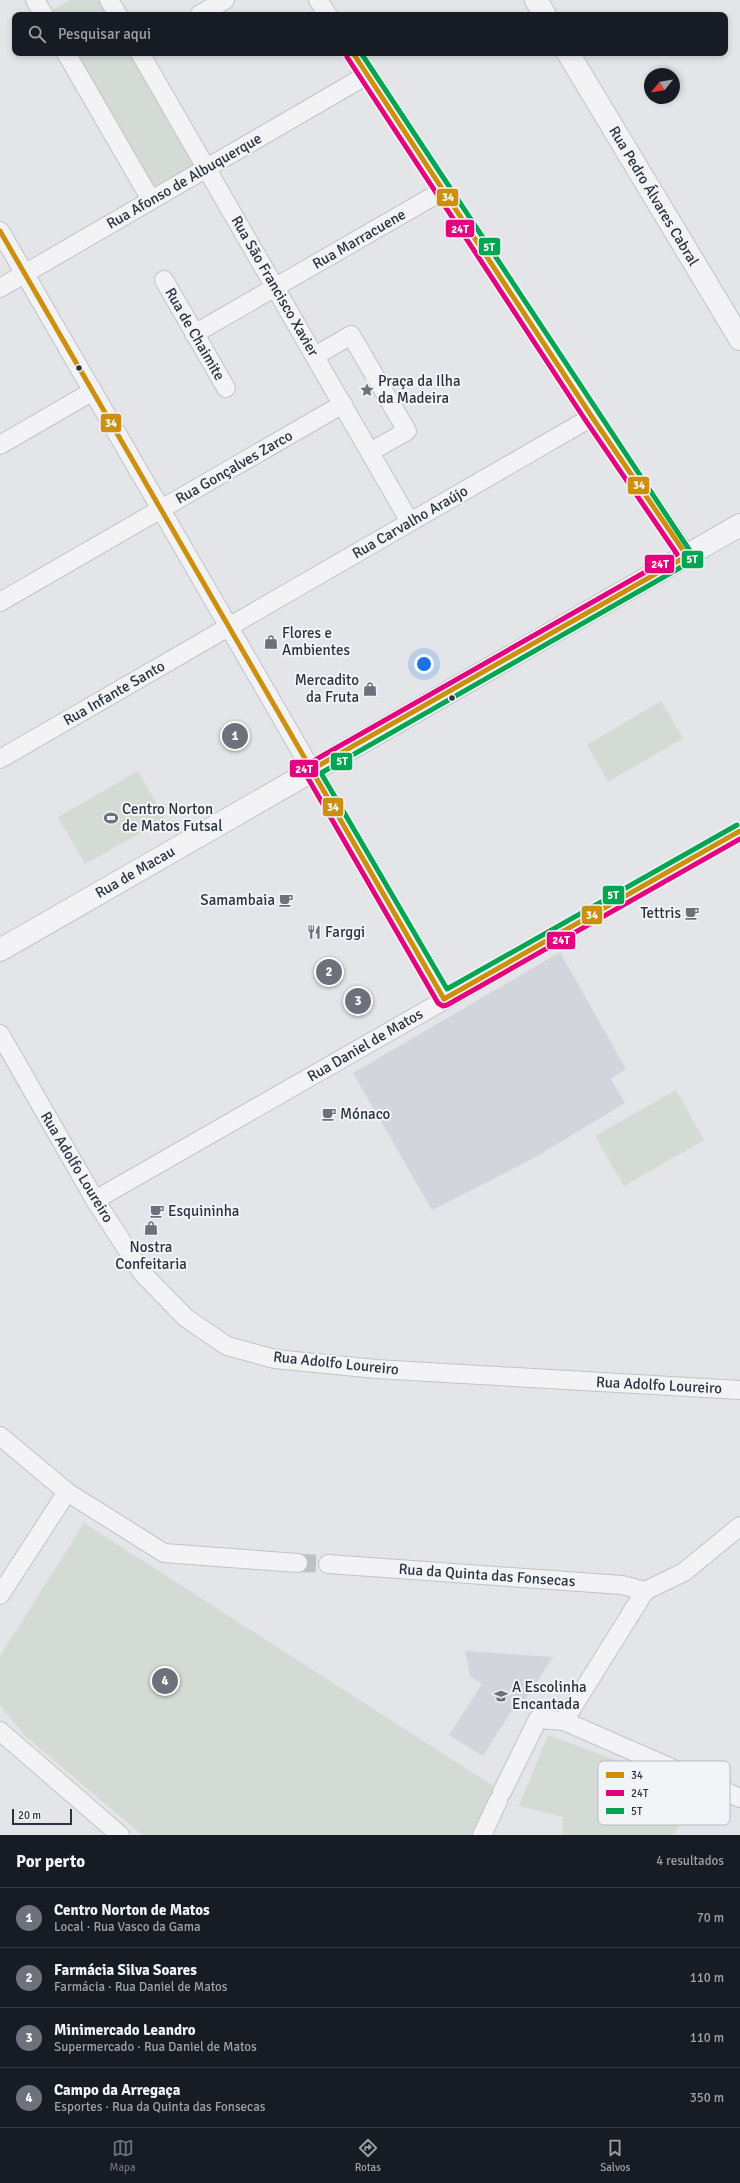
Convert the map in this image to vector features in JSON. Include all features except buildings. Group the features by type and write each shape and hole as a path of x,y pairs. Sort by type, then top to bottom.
{"street":[{"path":"35,0 42,12"},
{"path":"109,0 116,12"},
{"path":"204,12 225,0"},
{"path":"318,0 326,12"},
{"path":"536,0 543,12"},
{"path":"68,56 151,200"},
{"name":"Rua São Francisco Xavier","path":"142,56 410,522"},
{"path":"355,56 592,417 687,556"},
{"name":"Rua Pedro Álvares Cabral","path":"570,56 740,339"},
{"name":"Rua Afonso de Albuquerque","path":"0,288 367,76"},
{"name":"Rua Marracuene","path":"194,334 444,190"},
{"path":"0,231 444,999"},
{"name":"Rua de Chaimite","path":"164,280 226,388"},
{"path":"315,356 351,335 407,431 370,452"},
{"path":"0,445 93,392"},
{"name":"Rua Gonçalves Zarco","path":"0,602 343,404"},
{"name":"Rua Carvalho Araújo","path":"228,627 592,417"},
{"name":"Rua de Macau","path":"0,950 311,770 740,525"},
{"name":"Rua Infante Santo","path":"0,759 228,627"},
{"name":"Rua Daniel de Matos","path":"95,1200 740,831"},
{"name":"Rua Adolfo Loureiro","path":"0,1034 95,1200 143,1274 186,1318 227,1346 275,1359 376,1369 740,1390"},
{"path":"0,1436 68,1492 164,1553 298,1563"},
{"path":"0,1595 68,1492"},
{"path":"564,1721 645,1591 684,1572 740,1526"},
{"name":"Rua da Quinta das Fonsecas","path":"328,1564 622,1585 645,1591"},
{"path":"482,1835 538,1719 564,1721 655,1761"},
{"path":"0,1731 120,1835"},
{"path":"730,1794 740,1798"}],"shaded area":[{"path":"70,0 100,0 107,12 49,12"},
{"path":"74,56 132,56 194,166 150,191"},
{"path":"661,701 683,738 608,782 587,745"},
{"name":"Centro Norton de Matos Futsal","path":"138,771 165,819 85,864 58,817"},
{"path":"560,952 626,1069 611,1079 625,1103 534,1158 432,1210 353,1073"},
{"path":"676,1090 704,1140 624,1186 595,1136"},
{"path":"84,1523 495,1787 472,1835 142,1835 24,1735 0,1705 0,1656"},
{"name":"A Escolinha Encantada","path":"465,1651 553,1657 519,1710 514,1707 483,1756 449,1735 482,1684 470,1676"},
{"path":"548,1735 619,1761 598,1761 598,1825 680,1825 673,1835 562,1835 563,1817 519,1806"}],"tunnel":[{"path":"298,1563 328,1564"}],"transit line":[{"name":"34","path":"311,770 687,556 592,417 355,56"},
{"name":"5T","path":"363,56 694,557 690,562 321,773 447,989 737,825"},
{"name":"24T","path":"347,57 586,421 677,554 308,764 304,768 305,773 438,1003 443,1006 740,839"},
{"name":"34","path":"0,231 444,999"},
{"name":"34","path":"444,999 740,831"}],"place":[{"name":"Praça da Ilha da Madeira","path":"367,390"},
{"name":"Flores e Ambientes","path":"271,642"},
{"name":"Mercadito da Fruta","path":"370,689"},
{"name":"Centro Norton de Matos","path":"235,736"},
{"name":"Centro Norton de Matos Futsal","path":"111,818"},
{"name":"Samambaia","path":"286,900"},
{"name":"Tettris","path":"692,913"},
{"name":"Farggi","path":"314,932"},
{"name":"Farmácia Silva Soares","path":"329,972"},
{"name":"Minimercado Leandro","path":"358,1001"},
{"name":"Mónaco","path":"329,1114"},
{"name":"Esquininha","path":"157,1211"},
{"name":"Nostra Confeitaria","path":"151,1228"},
{"name":"Campo da Arregaça","path":"165,1681"},
{"name":"A Escolinha Encantada","path":"501,1696"}]}
